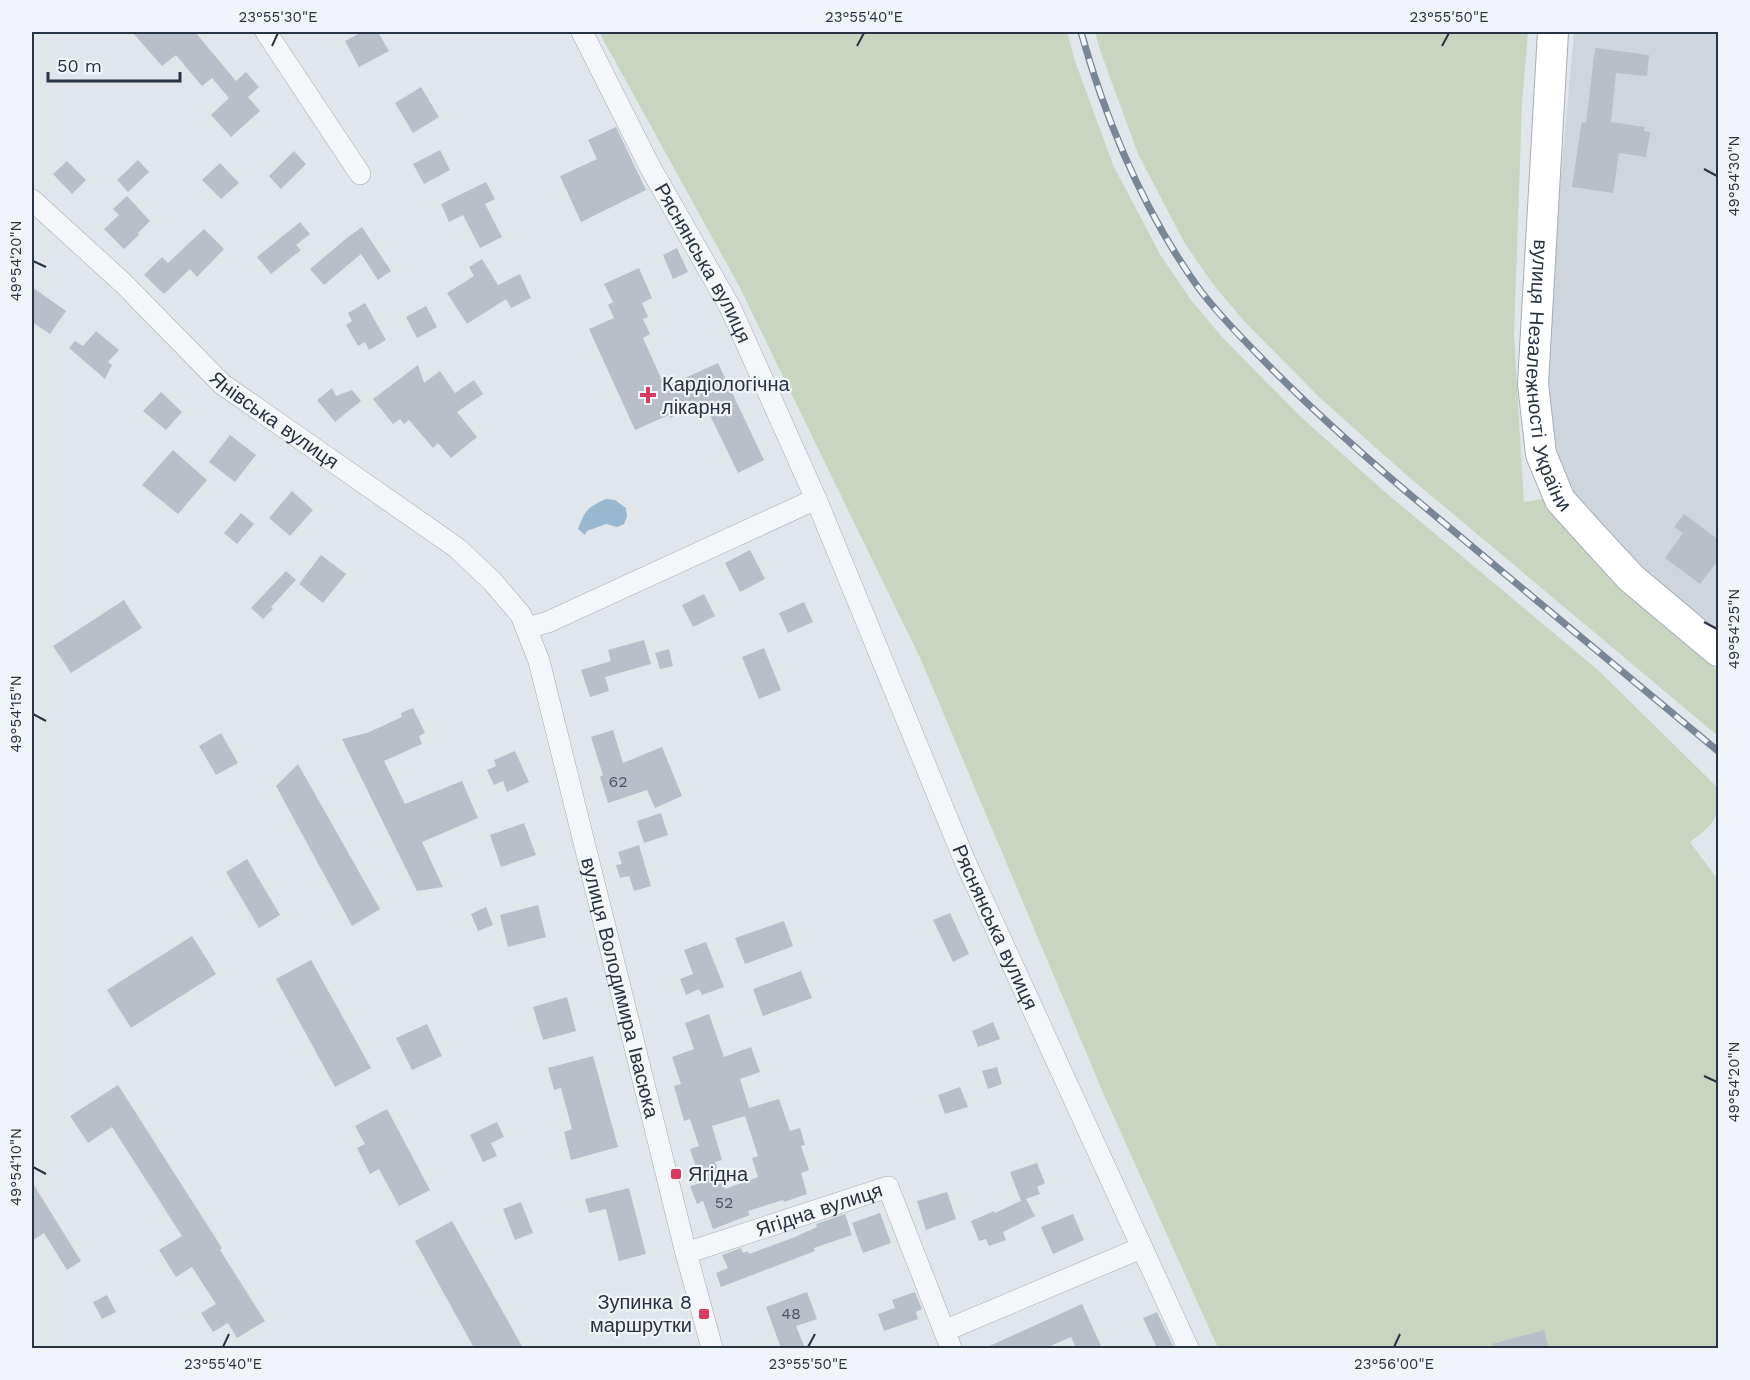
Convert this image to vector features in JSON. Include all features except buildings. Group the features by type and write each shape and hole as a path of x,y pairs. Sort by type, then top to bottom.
{"main road":[{"name":"вулиця Незалежності України","path":"1553,32 1533,384 1541,454 1560,500 1587,530 1631,578 1719,651"}],"street":[{"path":"266,32 360,174"},
{"name":"Ряснянська вулиця","path":"582,32 650,167 731,309 816,499 964,859 1188,1348"},
{"name":"Янівська вулиця","path":"32,200 123,283 222,384 457,548 492,581 521,615 527,628"},
{"path":"527,628 548,622 816,499"},
{"name":"вулиця Володимира Івасюка","path":"527,628 539,661 686,1253 712,1348"},
{"name":"Ягідна вулиця","path":"686,1253 888,1187 948,1340"},
{"path":"948,1340 1141,1248"}],"shaded area":[{"path":"1574,32 1718,32 1718,639 1571,502 1553,453 1545,388"}],"green space":[{"path":"599,32 1067,32 1074,58 1113,165 1161,256 1191,300 1223,338 1301,417 1385,492 1598,670 1718,788 1714,820 1690,842 1718,880 1718,1348 1218,1348 1104,1095 921,660 739,286"},
{"path":"1095,32 1528,32 1522,103 1514,336 1524,502 1549,498 1624,585 1718,671 1718,736 1403,472 1320,398 1243,320 1212,283 1184,242 1138,154"}],"water":[{"path":"606,499 615,500 626,508 627,517 624,524 617,527 606,524 587,531 585,535 578,529 585,513"}],"railway":[{"path":"1081,32 1102,99 1129,166 1180,261 1217,311 1293,389 1374,464 1718,751"}],"place":[{"name":"Кардіологічна лікарня","path":"648,395"},
{"name":"Ягідна","path":"676,1174"},
{"name":"Зупинка 8 маршрутки","path":"704,1314"}]}
